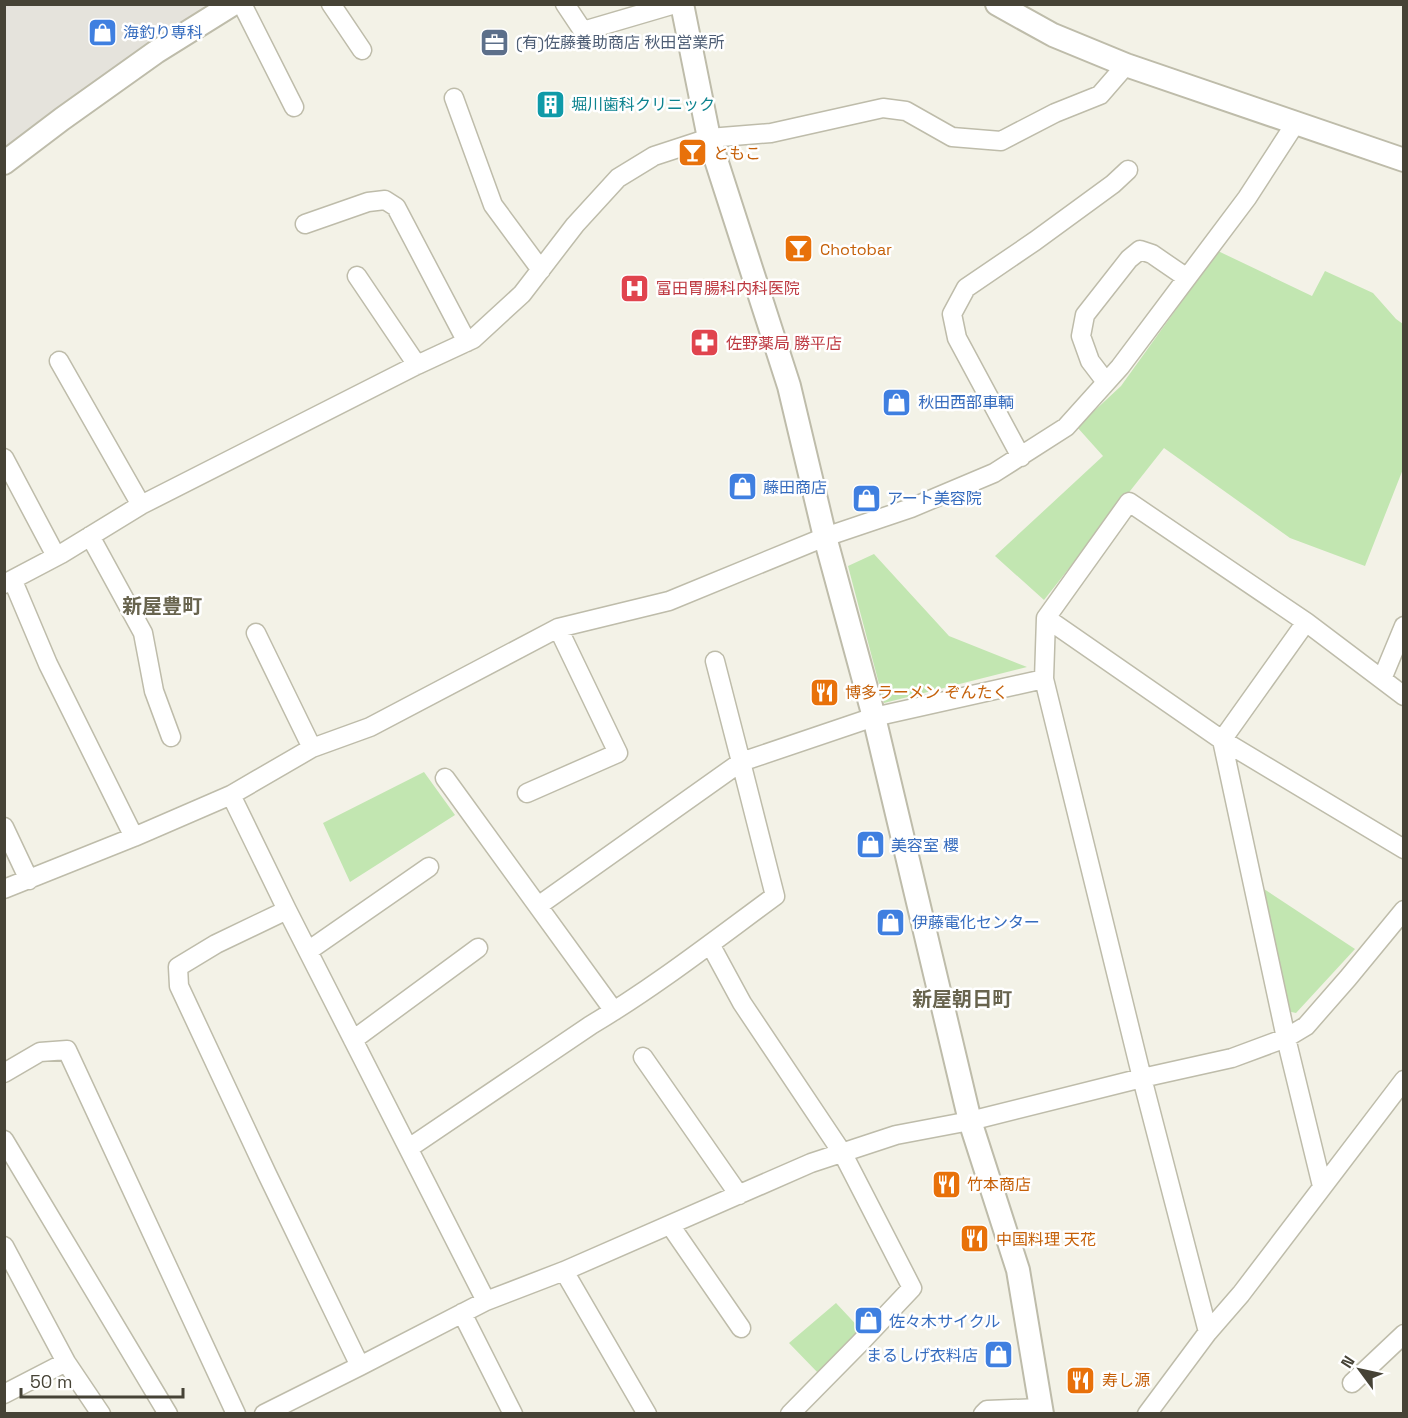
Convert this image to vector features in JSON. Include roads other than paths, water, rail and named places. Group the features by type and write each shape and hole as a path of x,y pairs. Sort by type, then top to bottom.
{"street":[{"path":"4,163 156,52 233,4"},
{"path":"242,4 294,107"},
{"path":"331,4 362,50"},
{"path":"565,4 583,32 675,4"},
{"path":"682,4 709,138 789,386 825,537 874,717 970,1121 1018,1270 1042,1411 987,1410 983,1413"},
{"path":"997,4 1053,35 1126,65 1404,160"},
{"path":"134,837 9,582 141,505 473,339 522,294 575,225 618,178 654,156 709,138 771,133 883,108 906,111 952,137 1001,141 1055,113 1100,95 1126,65"},
{"path":"454,98 493,205 541,270"},
{"path":"4,889 231,795 312,748 370,727 558,628 669,601 825,537 911,508 993,473 1066,427 1120,367 1246,198 1295,124"},
{"path":"1021,456 957,338 952,314 966,288 1035,241 1128,171"},
{"path":"305,224 368,202 385,200 396,207 467,342"},
{"path":"1106,382 1090,361 1081,336 1085,315 1129,259 1140,250 1152,254 1187,278"},
{"path":"357,276 417,365"},
{"path":"59,361 141,505"},
{"path":"4,458 56,556"},
{"path":"1208,1332 1142,1078 1044,679 1046,618 1129,502 1306,622 1404,696"},
{"path":"90,536 143,633 154,691 171,737"},
{"path":"1046,618 1222,740 1404,849"},
{"path":"1306,622 1222,740 1286,1038 1322,1186"},
{"path":"1382,679 1404,626"},
{"path":"527,793 618,753 558,628"},
{"path":"256,633 312,748"},
{"path":"409,1148 614,1011 775,896 715,661"},
{"path":"538,906 741,762 874,717 1044,679"},
{"path":"445,778 614,1011"},
{"path":"231,795 486,1301"},
{"path":"4,827 29,880"},
{"path":"308,951 429,867"},
{"path":"287,910 216,944 178,967 179,986 360,1366"},
{"path":"264,1413 486,1301 564,1271 812,1163 896,1136 970,1121 1232,1058 1286,1038 1306,1026 1404,910"},
{"path":"710,944 742,1003 843,1154 912,1288 790,1413"},
{"path":"353,1040 478,948"},
{"path":"4,1073 40,1053 67,1050 236,1413"},
{"path":"643,1057 739,1195"},
{"path":"1147,1413 1404,1080"},
{"path":"4,1140 168,1413"},
{"path":"670,1225 741,1328"},
{"path":"4,1246 66,1362 101,1413"},
{"path":"564,1271 647,1413"},
{"path":"462,1313 513,1413"},
{"path":"1352,1383 1404,1334"},
{"path":"4,1394 66,1362"}],"place":[{"name":"海釣り専科","path":"102,32"},
{"name":"(有)佐藤養助商店 秋田営業所","path":"495,42"},
{"name":"堀川歯科クリニック","path":"550,104"},
{"name":"ともこ","path":"692,153"},
{"name":"Chotobar","path":"799,249"},
{"name":"富田胃腸科内科医院","path":"635,288"},
{"name":"佐野薬局 勝平店","path":"705,343"},
{"name":"秋田西部車輌","path":"897,402"},
{"name":"藤田商店","path":"742,487"},
{"name":"アート美容院","path":"866,498"},
{"name":"博多ラーメン ぞんたく","path":"824,692"},
{"name":"美容室 櫻","path":"870,845"},
{"name":"伊藤電化センター","path":"891,922"},
{"name":"竹本商店","path":"946,1184"},
{"name":"中国料理 天花","path":"975,1239"},
{"name":"佐々木サイクル","path":"868,1321"},
{"name":"まるしげ衣料店","path":"999,1355"},
{"name":"寿し源","path":"1081,1380"}],"district":[{"name":"新屋豊町","path":"162,606"},
{"name":"新屋朝日町","path":"962,999"}]}
